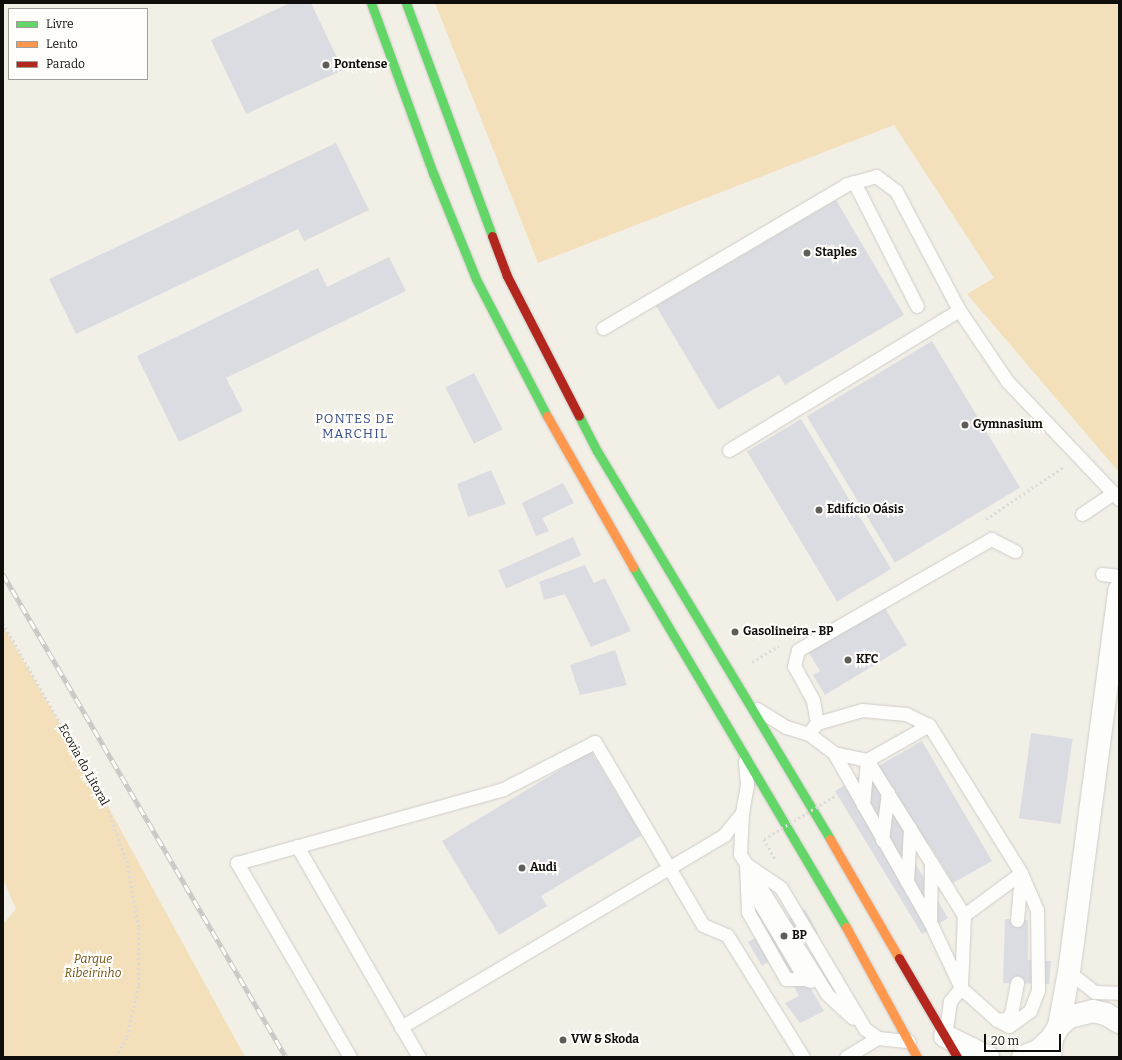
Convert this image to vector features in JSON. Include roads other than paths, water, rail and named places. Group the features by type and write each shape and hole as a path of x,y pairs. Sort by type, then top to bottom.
{"main road":[{"path":"370,3 476,279 513,353 589,492 827,893 918,1057"},
{"path":"406,3 507,276 597,450 752,706 957,1057"}],"street":[{"path":"1054,1040 1069,972 1119,590"},
{"path":"1069,972 1069,980 1087,1012"},
{"path":"1087,1012 1106,1014 1119,1022"},
{"path":"1023,1057 1038,1051 1054,1040 1069,1018 1087,1012 1119,1013"},
{"path":"945,1036 988,1057"}],"lane":[{"path":"603,328 847,184 876,176 896,191 960,310 1007,381 1116,496 1082,514"},
{"path":"854,182 917,306"},
{"path":"729,450 960,310"},
{"path":"752,706 786,727 813,728 862,710 906,714 928,725 1021,873 1037,910 1038,990 1030,1012 1021,1020 1009,1026 997,1020 961,988 930,922 882,840 834,753 813,728 813,700 794,666 798,650 991,539 1015,551"},
{"path":"1102,574 1119,576"},
{"path":"834,753 867,760 928,725"},
{"path":"350,1057 237,863 503,789 595,742 703,925 727,935 803,1057"},
{"path":"745,755 747,786 742,813 740,854 827,994 865,1029 878,1038 909,1042"},
{"path":"867,760 964,914 961,988 950,1001 945,1036"},
{"path":"863,805 867,760"},
{"path":"882,840 888,792"},
{"path":"401,1027 724,835 742,813"},
{"path":"906,882 910,828"},
{"path":"297,846 419,1057"},
{"path":"930,922 931,862"},
{"path":"746,864 761,905 805,979 822,985"},
{"path":"746,864 781,888 865,1029"},
{"path":"964,914 1021,873"},
{"path":"1017,920 1021,873"},
{"path":"1069,972 1095,992 1119,993"},
{"path":"997,1020 1006,1019 1011,1014 1016,983"},
{"path":"846,1057 878,1038"}],"railway":[{"path":"3,574 286,1057"}],"place":[{"name":"Pontense","path":"326,65"},
{"name":"Staples","path":"807,253"},
{"name":"Gymnasium","path":"965,425"},
{"name":"Edifício Oásis","path":"819,510"},
{"name":"Gasolineira - BP","path":"735,632"},
{"name":"KFC","path":"848,660"},
{"name":"Audi","path":"522,868"},
{"name":"BP","path":"784,936"},
{"name":"VW & Skoda","path":"563,1040"}],"district":[{"name":"PONTES DE MARCHIL","path":"355,428"}],"park label":[{"name":"Parque Ribeirinho","path":"93,967"}]}
